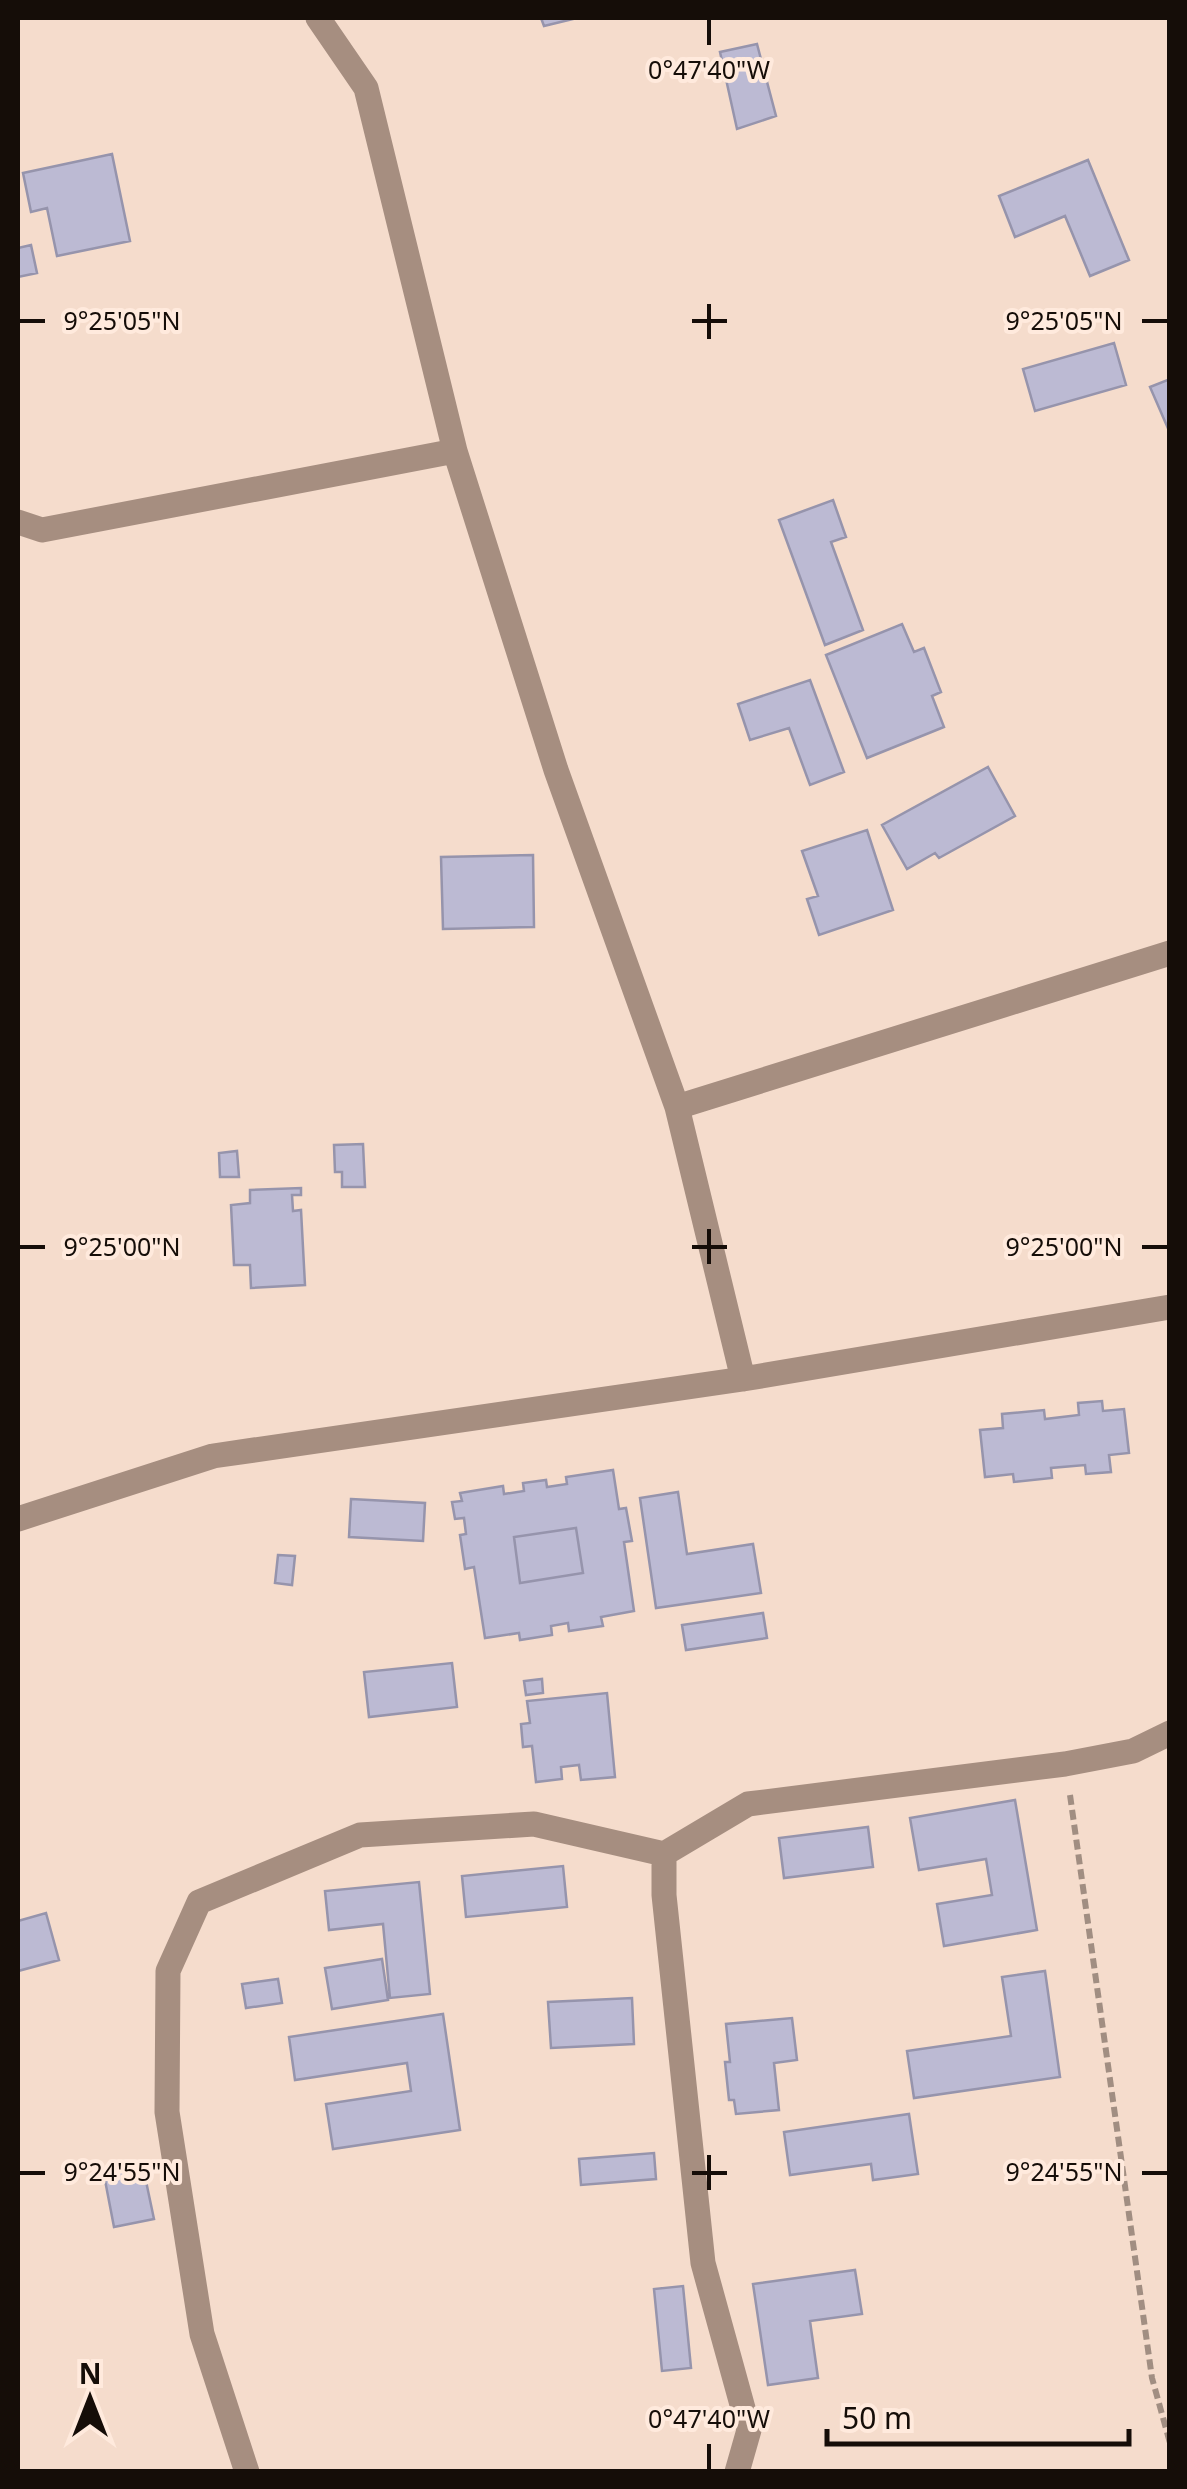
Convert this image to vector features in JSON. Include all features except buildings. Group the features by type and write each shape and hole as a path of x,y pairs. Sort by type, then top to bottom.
{"street":[{"path":"318,18 366,88 455,451 556,770 677,1107 743,1379"},
{"path":"18,522 42,530 455,451"},
{"path":"677,1107 1170,953"},
{"path":"18,1519 214,1456 743,1379 1170,1307"},
{"path":"247,2472 202,2334 167,2112 168,1971 199,1902 360,1835 534,1824 664,1854 748,1804 1065,1764 1133,1750 1170,1733"},
{"path":"664,1854 664,1895 703,2263 750,2430 737,2472"}],"path":[{"path":"1065,1764 1152,2378 1170,2442"}]}
